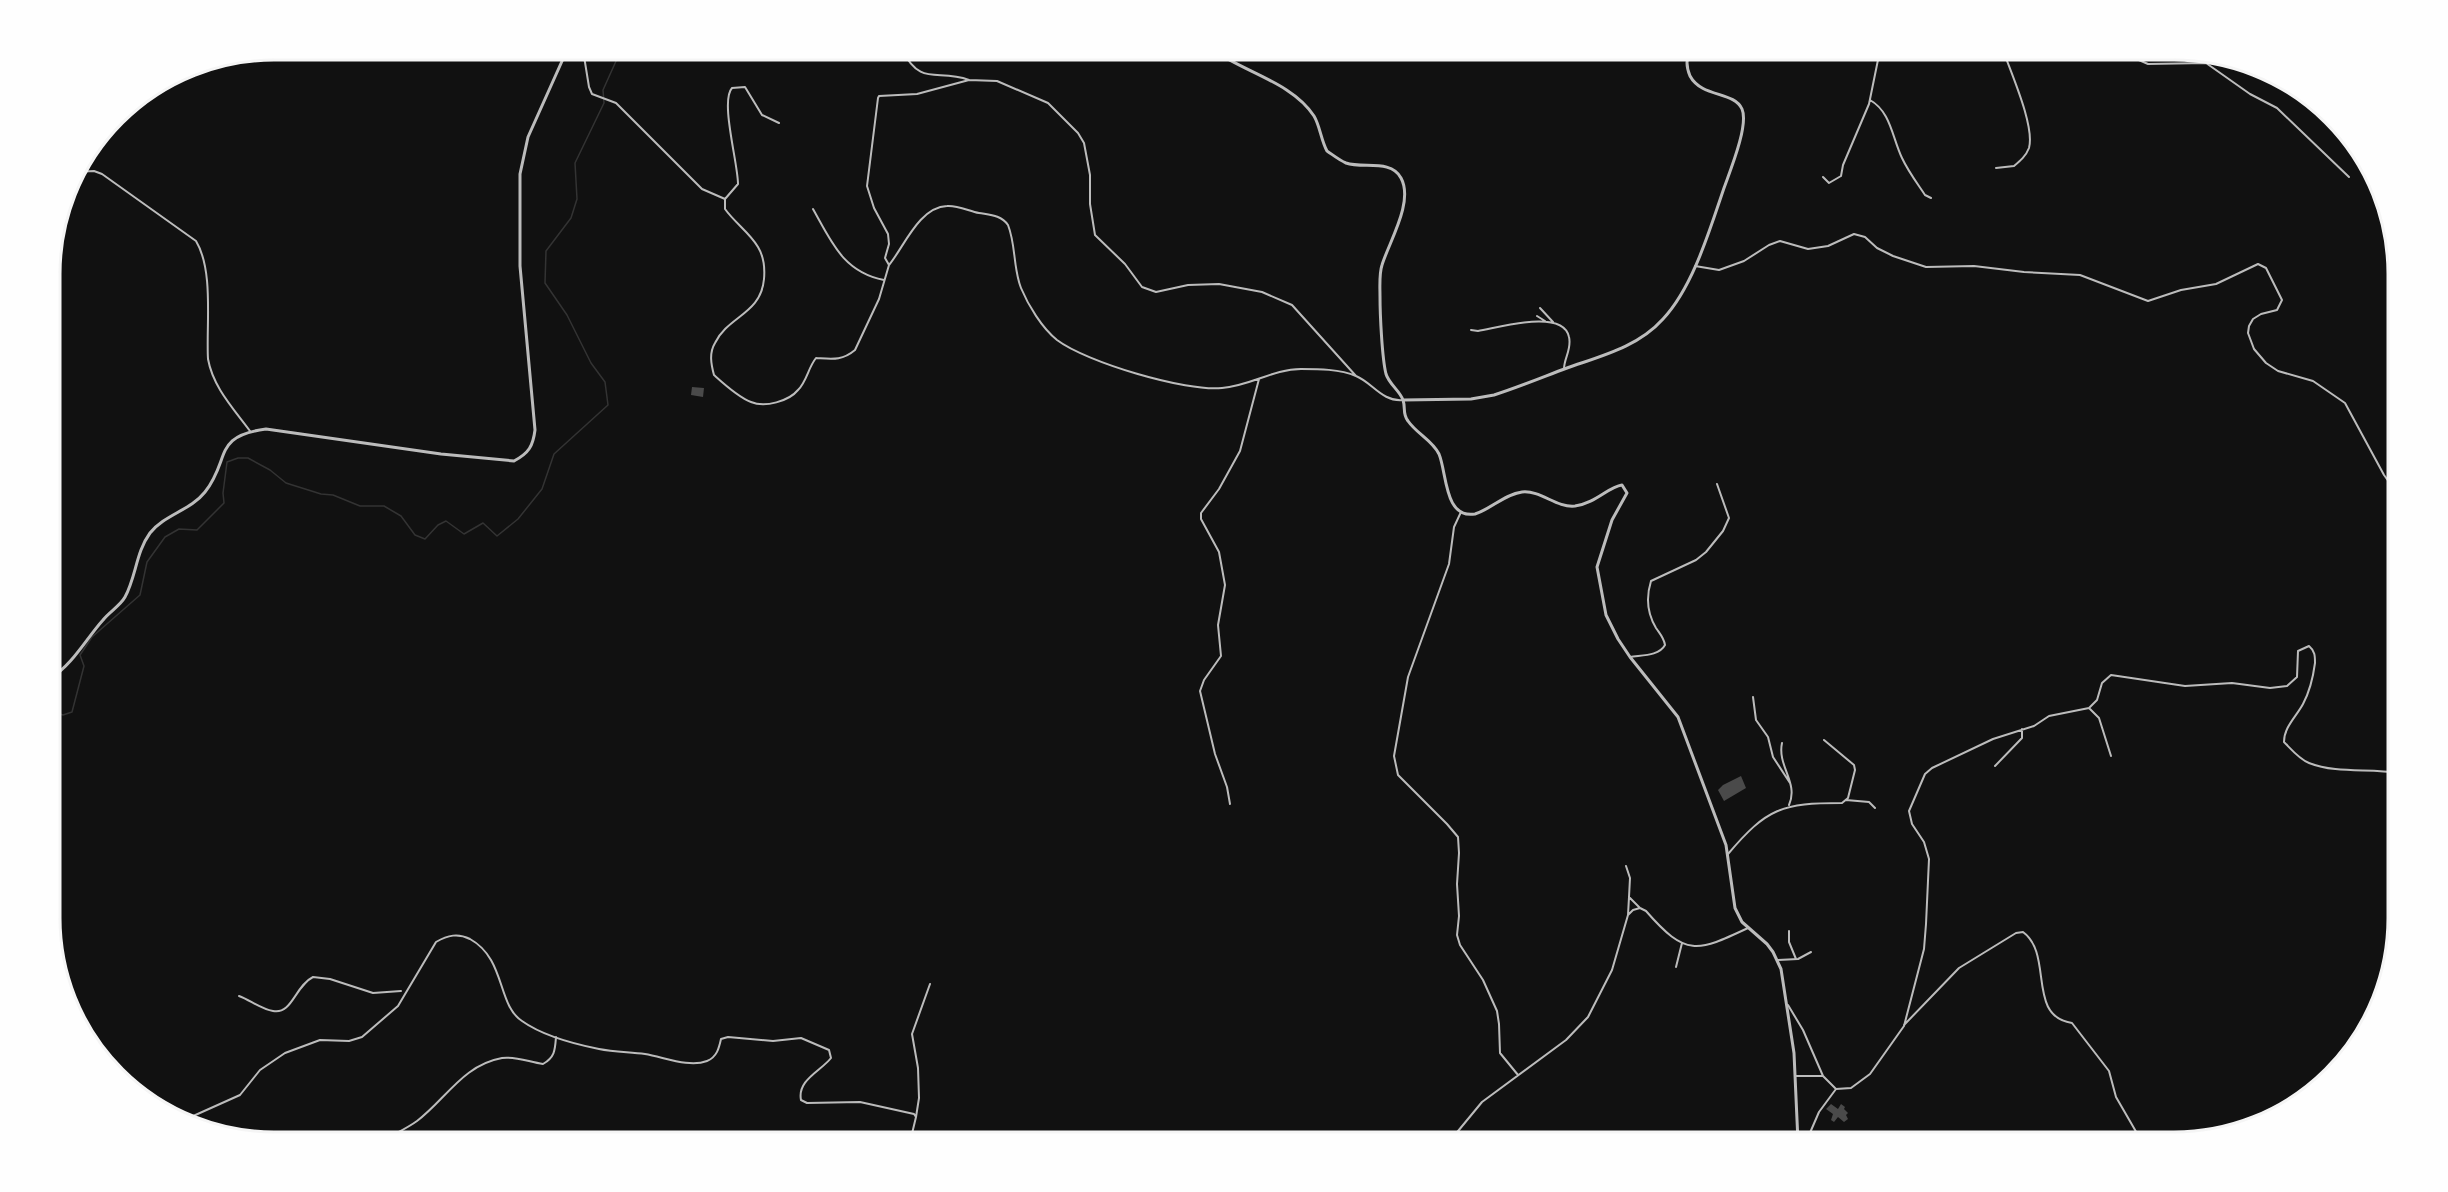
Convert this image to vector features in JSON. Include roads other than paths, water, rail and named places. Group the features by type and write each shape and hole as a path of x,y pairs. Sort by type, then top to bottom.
{"street":[{"path":"60,670 124,598 140,553 152,531 201,497 211,485 225,449 236,437 250,431 266,429 514,461 529,451 533,446 536,430 520,266 520,174 528,137 563,60"},
{"path":"585,60 592,94 616,103 702,189 725,199"},
{"path":"907,60 917,71 969,80 997,81 1036,97 1054,108 1078,133 1088,153 1090,204 1095,235 1125,264 1142,287 1156,292 1188,285 1219,284 1250,288 1292,305 1356,376 1384,397 1394,400 1471,399 1494,395 1628,347 1663,320 1677,302 1694,266 1733,162 1743,119 1742,109 1738,103 1704,91 1696,85 1687,67 1686,60"},
{"path":"1230,60 1277,85 1308,107 1316,118 1327,151 1348,164 1385,167 1394,170 1401,177 1405,198 1394,240 1382,266 1380,297 1386,374 1403,400 1402,413 1410,424 1430,441 1439,454 1448,491 1456,508 1468,515 1481,512 1520,492 1530,493 1560,505 1572,506 1598,499 1617,486 1622,485 1627,493 1612,520 1597,567 1606,615 1630,657 1678,717 1713,806 1728,854 1735,908 1742,922 1767,944 1778,960 1784,978 1788,1005 1796,1076 1798,1132"},
{"path":"1823,177 1829,183 1841,176 1843,165 1870,100 1878,60"},
{"path":"1996,168 2014,166 2028,150 2030,140 2025,115 2006,60"},
{"path":"2139,60 2148,64 2206,63 2250,94 2277,108 2349,177"},
{"path":"889,265 885,258 889,244 888,234 874,208 867,186 878,98 879,96 903,96 934,91 969,80"},
{"path":"779,123 762,115 745,87 732,88 729,91 727,98 730,136 737,163 738,184 725,199 725,209 758,246 763,258 764,281 756,303 714,343 710,358 714,375 749,402 783,401 796,393 804,384 811,364 816,358 836,360 848,356 855,350 879,299 889,265 914,226 941,207 956,207 1005,220 1011,231 1021,289 1042,323 1062,344 1119,369 1174,383 1220,389 1282,370 1324,370 1356,376"},
{"path":"1870,100 1885,113 1902,159 1925,195 1931,198"},
{"path":"87,171 102,174 196,241 205,273 210,372 222,393 250,431"},
{"path":"813,209 839,255 862,272 884,280"},
{"path":"1694,266 1719,270 1744,261 1769,244 1780,241 1808,249 1828,246 1854,234 1865,237 1877,248 1893,256 1926,267 1974,266 2080,275 2148,302 2181,290 2217,284 2258,264 2266,268 2282,300 2277,310 2261,314 2253,319 2249,326 2248,333 2254,350 2265,363 2278,371 2313,381 2344,403 2388,480"},
{"path":"1540,308 1553,322"},
{"path":"1537,316 1545,321"},
{"path":"1472,330 1545,321 1561,325 1569,334 1569,349 1564,369"},
{"path":"1230,804 1200,691 1204,680 1221,656 1218,625 1225,593 1219,552 1201,519 1201,513 1219,489 1240,451 1259,378"},
{"path":"1630,657 1656,653 1665,645 1665,641 1651,619 1648,607 1648,590 1651,580 1701,556 1728,524 1728,512 1717,484"},
{"path":"1461,512 1454,527 1449,564 1407,677 1395,766 1398,775 1458,837 1457,936 1497,1011 1500,1053 1518,1075"},
{"path":"1904,1026 1924,949 1928,902 1929,859 1924,842 1912,824 1909,811 1925,774 1932,768 2049,716 2089,708 2097,700 2102,683 2111,675 2185,686 2232,683 2271,688 2287,686 2299,674 2298,651 2309,646 2313,649 2315,657 2313,682 2303,704 2284,734 2284,742 2301,758 2317,765 2388,772"},
{"path":"1753,697 1756,720 1768,737 1773,757 1791,783"},
{"path":"2089,708 2099,718 2111,756"},
{"path":"1995,766 2022,738 2022,729"},
{"path":"1728,854 1760,820 1789,805 1842,803 1848,798 1855,770 1854,765 1824,740"},
{"path":"1782,743 1781,758 1793,788 1789,805"},
{"path":"1846,800 1869,802 1875,808"},
{"path":"1457,1132 1482,1102 1566,1040 1588,1017 1612,970 1628,915 1630,878 1626,866"},
{"path":"1629,897 1669,935 1682,943 1697,947 1711,946 1748,928"},
{"path":"1628,915 1632,910 1640,908"},
{"path":"1788,932 1789,942 1796,959"},
{"path":"1788,1005 1803,1030 1823,1076 1836,1089 1851,1088 1870,1074 1904,1026 1959,968 2016,933 2023,932 2028,935 2038,958 2045,1001 2050,1014 2064,1022 2072,1023 2109,1071 2116,1097 2136,1132"},
{"path":"193,1116 240,1095 260,1070 285,1053 320,1040 349,1041 362,1037 398,1006 436,942 445,937 462,935 487,950 516,1017 556,1037 600,1049 696,1063 705,1062 716,1055 721,1039 728,1037 790,1040 801,1038 829,1050 831,1058 812,1074 800,1094 801,1100 807,1103 860,1102 914,1114 916,1117"},
{"path":"1676,967 1682,943"},
{"path":"1778,960 1796,959 1811,952"},
{"path":"239,996 276,1012 289,1006 300,987 313,977 330,979 373,993 401,991"},
{"path":"912,1132 919,1098 918,1068 912,1034 930,984"},
{"path":"398,1132 416,1121 461,1078 477,1067 501,1059 514,1058 543,1064 551,1060 555,1052 556,1037"},
{"path":"1796,1076 1823,1076"},
{"path":"1810,1132 1819,1112 1836,1089"}],"waterway":[{"path":"60,714 72,712 84,666 80,655 92,637 140,595 147,562 165,537 179,529 197,530 224,503 227,462 238,458 248,458 270,470 286,483 321,494 333,495 360,506 384,506 401,516 415,535 425,539 438,525 446,521 464,534 483,523 497,536 518,519 542,489 554,454 608,405 605,382 591,363 567,315 545,283 546,251 571,218 577,199 575,163 604,103 603,90 616,60"}]}
